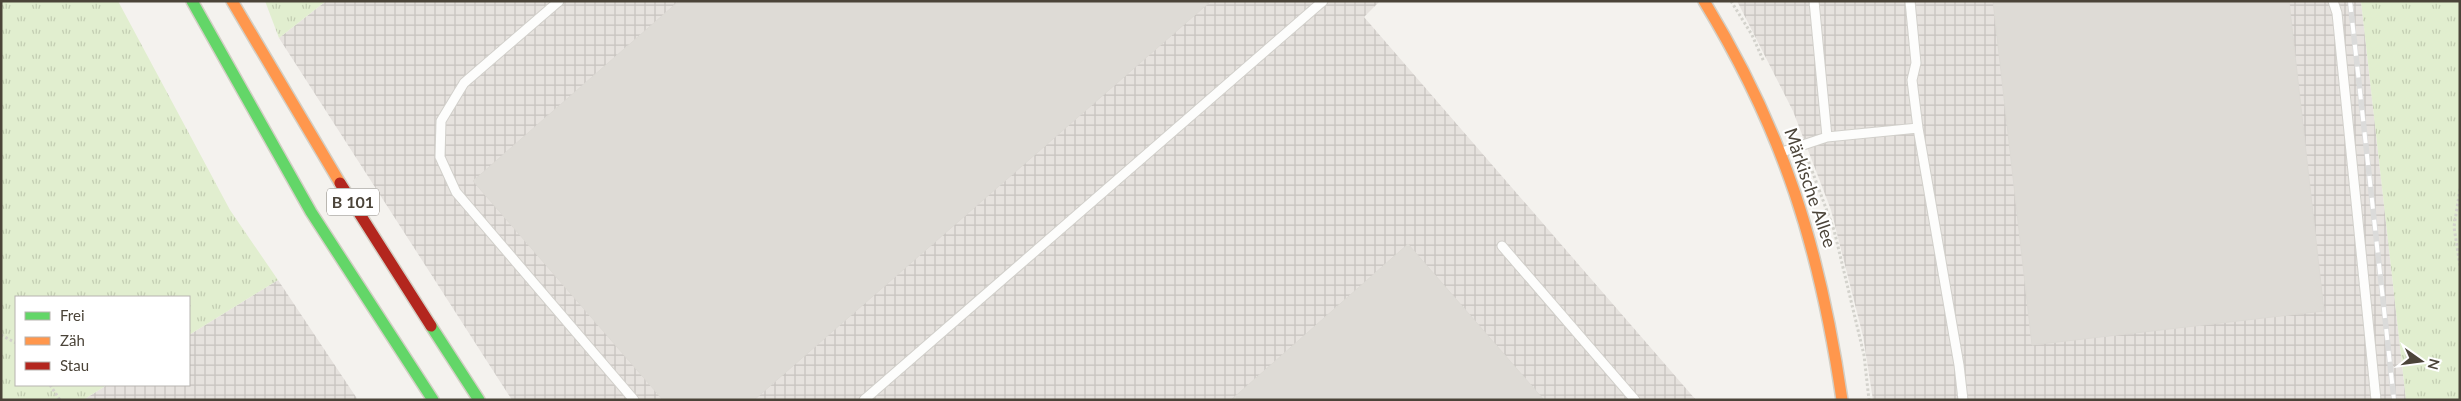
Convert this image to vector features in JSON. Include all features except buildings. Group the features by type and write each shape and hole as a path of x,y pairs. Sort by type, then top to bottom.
{"main road":[{"name":"B 101","path":"192,1 311,212 433,400"},
{"name":"B 101","path":"232,1 347,194 479,400"},
{"name":"Märkische Allee","path":"1704,1 1737,57 1780,153 1801,207 1820,274 1835,342 1842,400"}],"lane":[{"path":"559,1 464,83 441,121 440,157 456,192 634,400"},
{"path":"864,400 1323,1"},
{"path":"1814,1 1827,138"},
{"path":"1910,1 1916,64 1912,80 1918,128 1959,364 1962,400"},
{"path":"2333,1 2337,12 2376,400"},
{"path":"1780,153 1827,138 1918,128"},
{"path":"1502,246 1634,400"}],"path":[{"path":"2460,189 2454,227 2460,266"},
{"path":"1,335 15,342"},
{"path":"51,386 60,400"}],"shaded area":[{"path":"326,1 1380,1 1364,17 1696,400 512,400 279,38"},
{"path":"1737,1 2361,1 2406,400 1873,400 1863,336 1831,210 1793,111"},
{"path":"278,280 358,400 83,400 105,386 190,386 190,334"}],"green space":[{"path":"1,1 118,1 230,210 278,280 190,334 190,296 15,296 15,386 105,386 83,400 1,400"},
{"path":"265,1 326,1 279,38"},
{"path":"2361,1 2460,1 2460,400 2406,400"}],"railway":[{"path":"2350,1 2394,400"}],"traffic: fast":[{"path":"192,1 311,212 433,400"},
{"path":"431,326 479,400"}],"traffic: slow":[{"path":"232,1 340,183"},
{"path":"1704,1 1756,97 1795,193 1810,242 1822,292 1842,400"}],"traffic: jam":[{"path":"340,183 431,326"}]}
